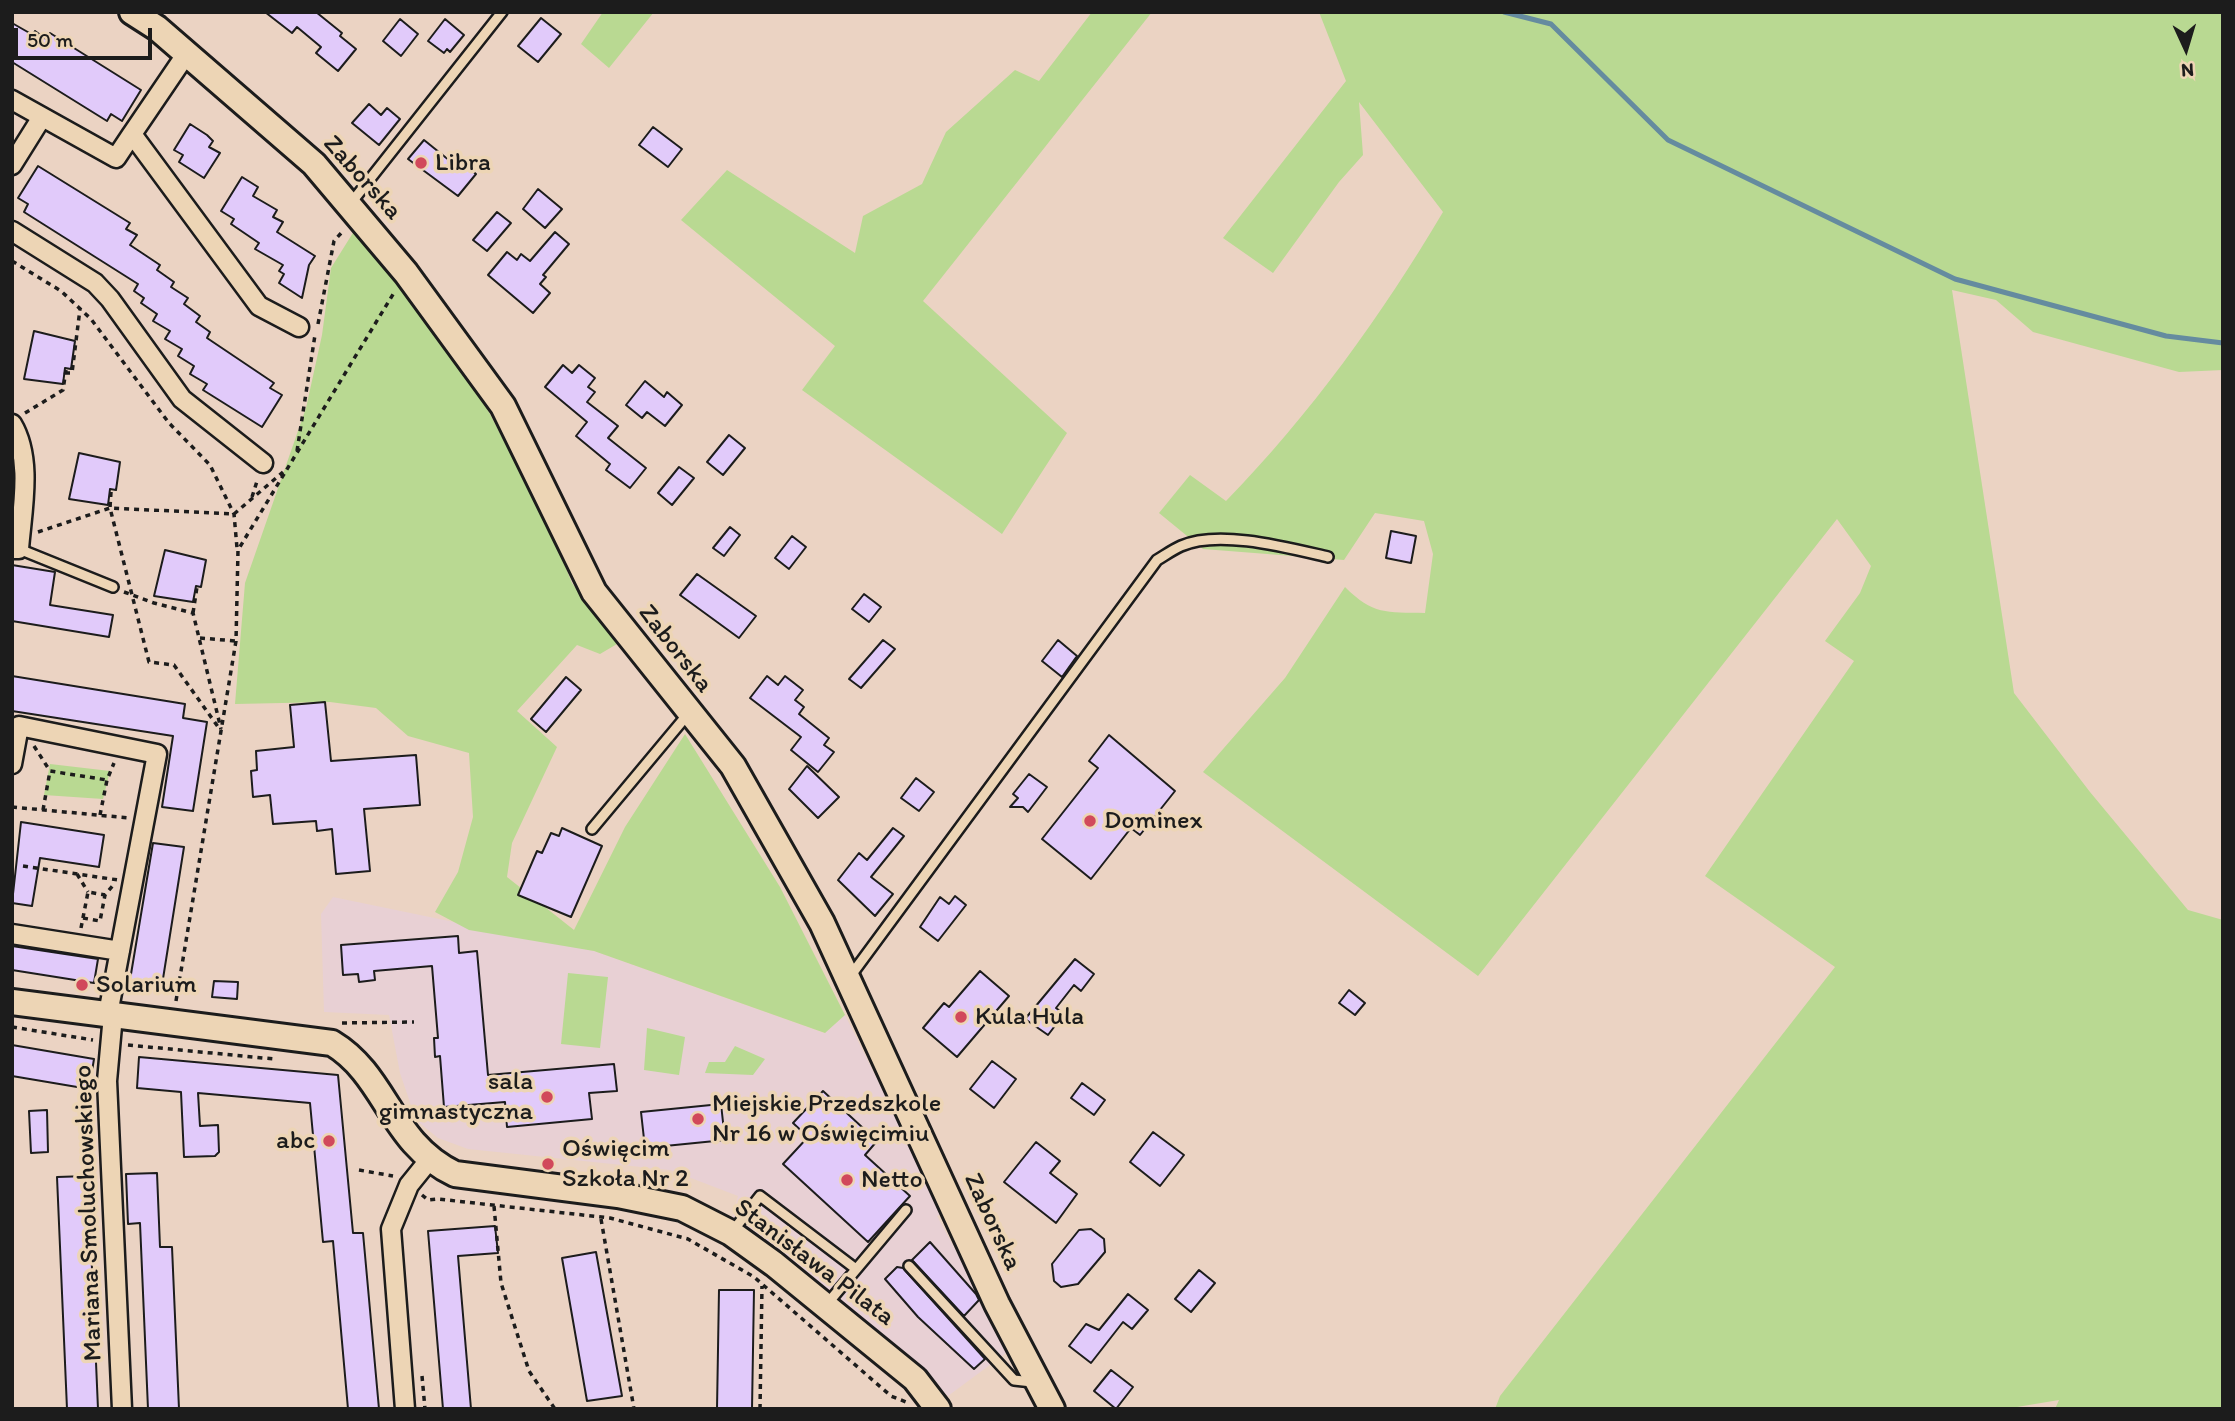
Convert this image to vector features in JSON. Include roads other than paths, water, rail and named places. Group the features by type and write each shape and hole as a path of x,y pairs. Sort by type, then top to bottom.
{"street":[{"name":"Zaborska","path":"132,12 157,28 187,53 314,164 406,273 503,406 594,592 688,714 733,766 822,923 997,1304 1052,1409"},
{"path":"12,100 116,158 187,53"},
{"path":"12,165 42,117"},
{"path":"132,134 259,306 299,327"},
{"path":"12,231 95,283 110,299 182,399 263,463"},
{"path":"17,419 24,483 17,545"},
{"name":"Mariana Smoluchowskiego","path":"12,764 19,726 157,754 145,819 125,881 120,951 110,1014 107,1081 122,1409"},
{"path":"12,934 120,951"},
{"path":"12,1002 110,1014"},
{"name":"Stanisława Pilata","path":"110,1014 332,1043 361,1066 396,1123 430,1159 455,1174 618,1195 682,1208 731,1233 826,1306 915,1379 938,1409"},
{"path":"405,1409 391,1238 394,1220 409,1185 430,1159"}],"lane":[{"path":"353,211 502,12"},
{"path":"848,979 1157,560 1182,545 1227,540 1271,544 1328,557"},
{"path":"17,545 113,587"},
{"path":"592,829 688,714"},
{"path":"731,1233 760,1196 856,1269"},
{"path":"826,1306 906,1210"},
{"path":"909,1266 1014,1380 1038,1382"}],"waterway":[{"path":"1504,12 1551,24 1668,140 1955,279 2166,336 2223,343"}],"place":[{"name":"Libra","path":"421,163"},
{"name":"Dominex","path":"1090,821"},
{"name":"Solarium","path":"82,985"},
{"name":"Kula Hula","path":"961,1017"},
{"name":"sala gimnastyczna","path":"547,1097"},
{"name":"Miejskie Przedszkole Nr 16 w Oświęcimiu","path":"698,1119"},
{"name":"abc","path":"329,1141"},
{"name":"Oświęcim Szkoła Nr 2","path":"548,1164"},
{"name":"Netto","path":"847,1180"}]}
